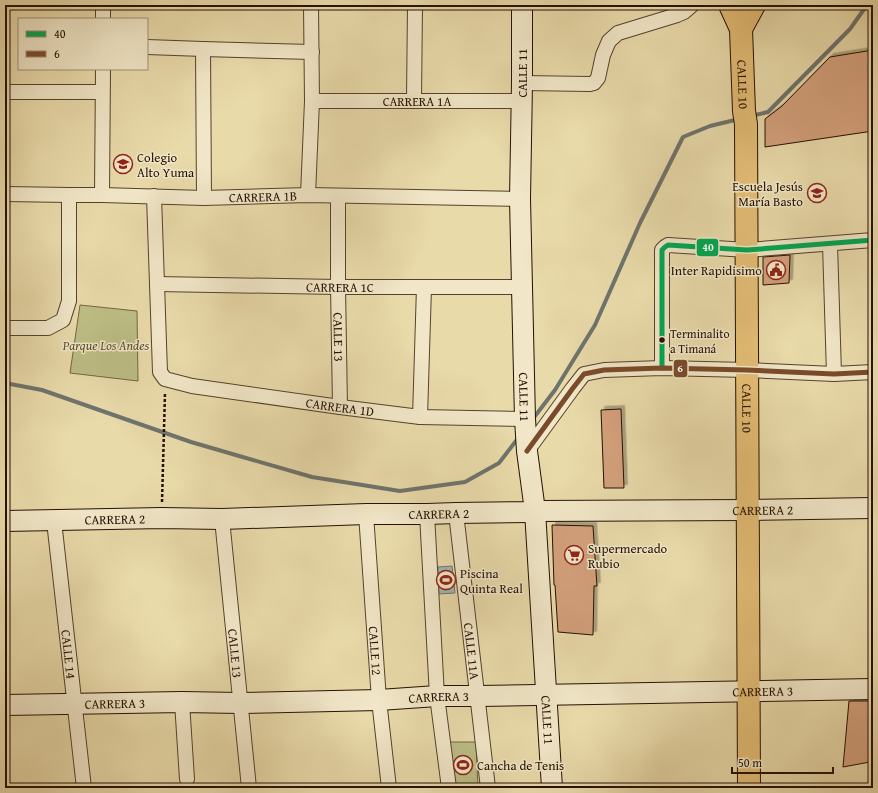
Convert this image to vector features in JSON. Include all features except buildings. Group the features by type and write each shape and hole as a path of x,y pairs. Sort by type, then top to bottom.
{"main road":[{"name":"CALLE 11","path":"522,5 520,198 526,435 535,511 552,788"},
{"path":"730,5 741,29"},
{"path":"741,29 754,5"},
{"name":"CALLE 10","path":"741,29 745,118 747,250 749,788"},
{"name":"CARRERA 2","path":"5,521 162,518 222,519 366,514 535,511 873,508"},
{"name":"CARRERA 3","path":"5,705 182,702 240,703 379,700 437,696 873,689"}],"street":[{"path":"103,5 103,18"},
{"path":"308,195 312,101 311,5"},
{"path":"414,100 415,5"},
{"name":"CARRERA 1A","path":"312,101 414,100 522,92 594,83 598,78 602,54 609,41 618,33 677,15 684,12 692,5"},
{"path":"148,47 312,52"},
{"path":"203,49 204,198"},
{"path":"102,195 103,70"},
{"path":"5,92 102,92"},
{"name":"CARRERA 1B","path":"5,194 204,198 308,195 520,198"},
{"path":"5,328 48,328 64,320 69,301 69,195"},
{"path":"154,196 162,375"},
{"name":"CALLE 13","path":"338,196 340,407"},
{"path":"662,368 662,250 668,245 747,250 873,240"},
{"path":"830,244 834,374"},
{"name":"CARRERA 1C","path":"157,284 338,287 522,287"},
{"path":"420,417 424,287"},
{"path":"526,435 573,388 584,374 604,370 662,368 834,374 873,372"},
{"name":"CARRERA 1D","path":"162,375 192,386 420,417 526,435"},
{"name":"CALLE 11A","path":"456,513 488,788"},
{"name":"CALLE 12","path":"366,514 379,700 389,788"},
{"path":"427,514 437,696 449,788"},
{"name":"CALLE 13","path":"222,519 249,788"},
{"name":"CALLE 14","path":"54,521 84,788"},
{"path":"182,702 187,780"}],"path":[{"path":"162,375 165,425 163,444 162,518"}],"green space":[{"name":"Parque Los Andes","path":"80,305 137,311 138,381 70,373"},
{"name":"Cancha de Tenis","path":"447,742 476,742 478,788 452,788"}],"water":[{"name":"Piscina Quinta Real","path":"452,566 455,593 439,594 438,567"}],"waterway":[{"path":"751,116 768,112 850,29 867,5"},
{"path":"532,420 555,390 595,325 640,223 683,137 710,126 739,119"},
{"path":"5,383 42,390 191,442 312,477 400,491 465,482 499,463 519,437"}],"transit line":[{"name":"40","path":"662,368 662,250 668,245 747,250 873,240"},
{"name":"6","path":"527,451 584,374 604,370 662,368 834,374 873,372"}],"place":[{"name":"Colegio Alto Yuma","path":"123,164"},
{"name":"Escuela Jesús María Basto","path":"817,193"},
{"name":"Inter Rapidisimo","path":"776,270"},
{"name":"Terminalito a Timaná","path":"662,340"},
{"name":"Supermercado Rubio","path":"574,555"},
{"name":"Piscina Quinta Real","path":"446,580"},
{"name":"Cancha de Tenis","path":"463,765"}]}
